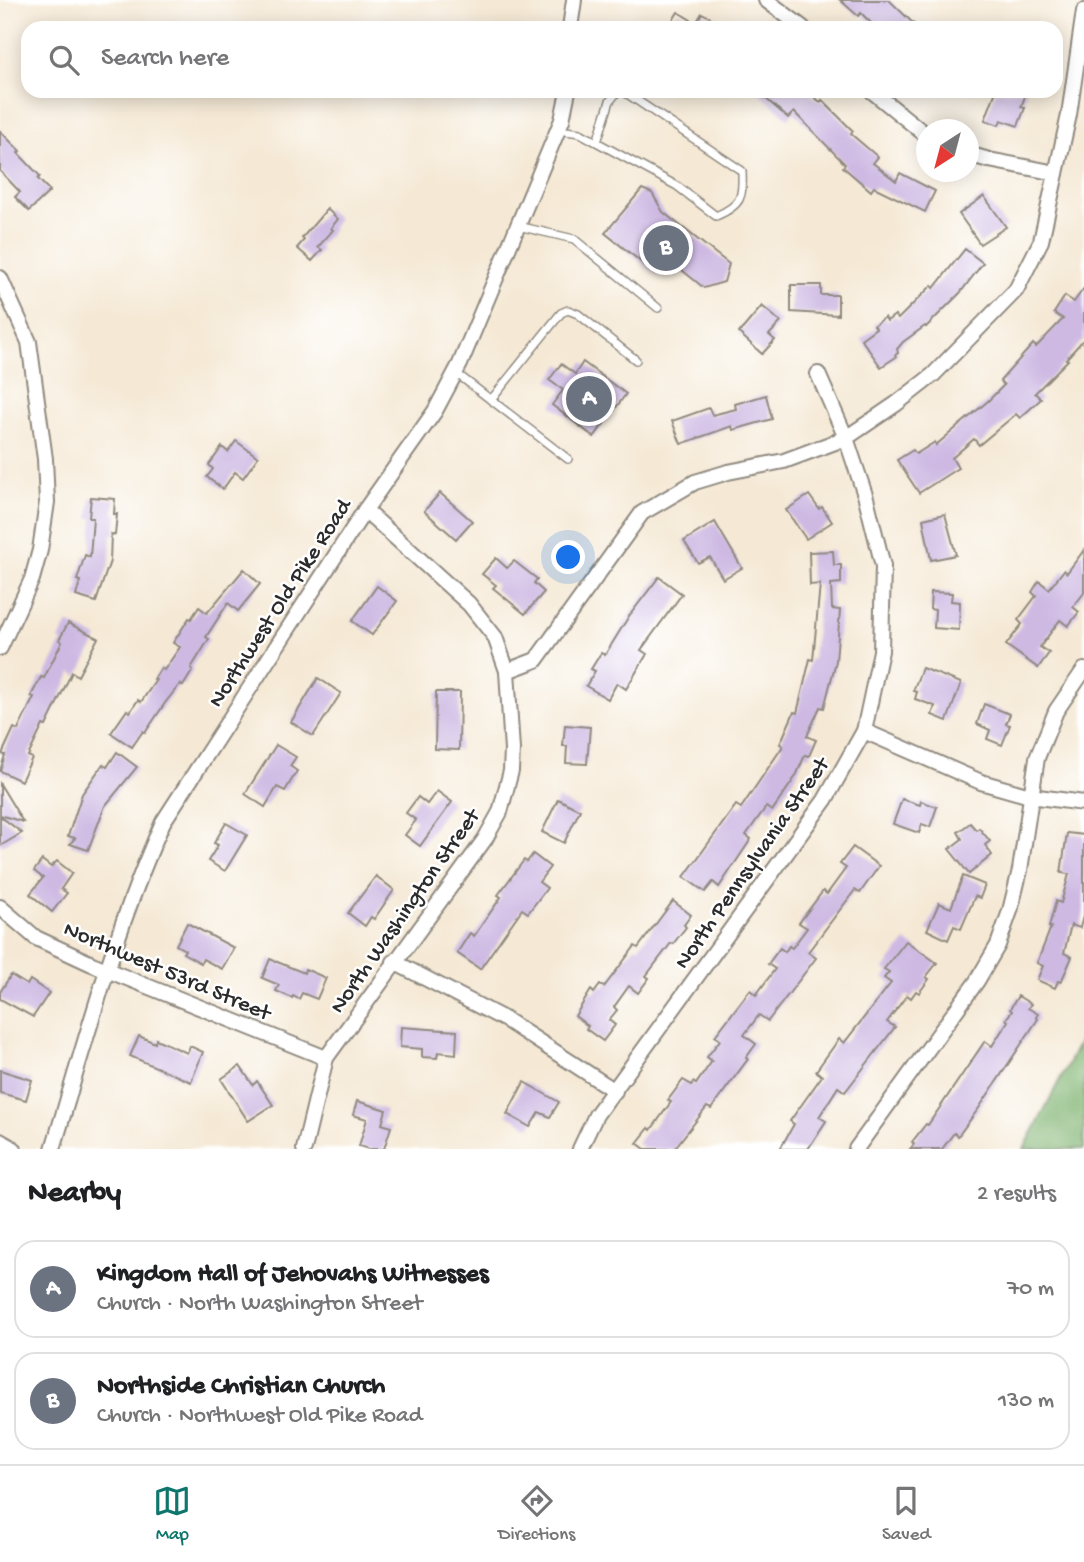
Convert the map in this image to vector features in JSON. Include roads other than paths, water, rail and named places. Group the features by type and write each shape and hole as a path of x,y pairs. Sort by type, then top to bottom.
{"street":[{"path":"571,21 574,0"},
{"path":"766,0 794,21"},
{"path":"507,671 536,660 642,513 695,482 728,472 784,461 846,438 933,375 1016,290 1041,241 1069,115 1084,11"},
{"name":"Northwest Old Pike Road","path":"52,1149 107,971 142,868 163,822 365,510 435,411 455,372 558,130 566,98"},
{"path":"881,98 916,127"},
{"path":"979,157 1056,173"},
{"path":"0,278 29,342 45,460 47,502 40,550 32,579 0,648"},
{"name":"North Pennsylvania Street","path":"580,1149 596,1115 825,800 864,731 881,651 883,566 866,498 846,438 818,374"},
{"name":"North Washington Street","path":"304,1149 326,1058 485,839 500,812 507,792 512,750 507,671 495,637 469,604 365,510"},
{"path":"856,1149 977,981 998,945 1020,870 1037,758 1056,711 1084,670"},
{"path":"864,731 981,782 1030,796 1084,803"},
{"name":"Northwest 53rd Street","path":"0,907 36,938 107,971 326,1058"},
{"path":"394,962 506,1020 615,1091"},
{"path":"0,1141 15,1149"}],"lane":[{"path":"597,142 613,98"},
{"path":"558,130 580,132 677,186 716,215 733,209 743,194 742,171 631,98"},
{"path":"518,225 574,239 659,308"},
{"path":"491,400 561,313 568,310 578,314 636,360"},
{"path":"455,372 568,459"}],"place":[{"name":"Northside Christian Church","path":"666,248"},
{"name":"Kingdom Hall of Jehovahs Witnesses","path":"589,399"}]}
